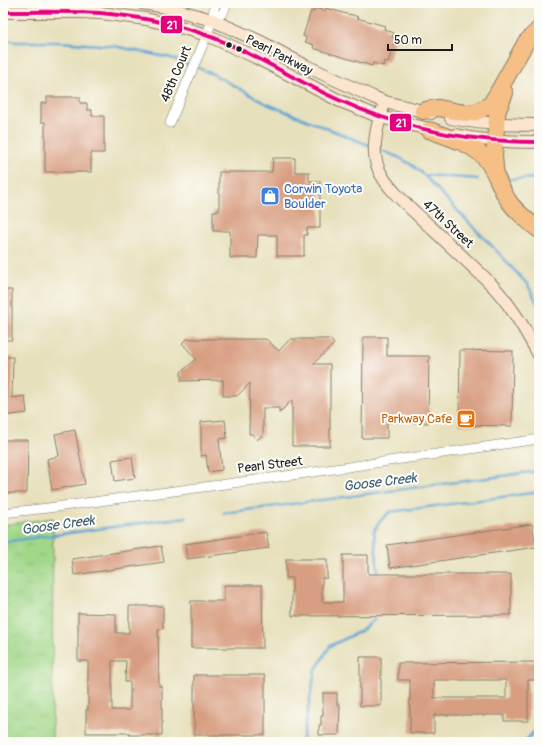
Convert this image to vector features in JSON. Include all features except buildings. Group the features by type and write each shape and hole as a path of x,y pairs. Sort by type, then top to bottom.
{"highway":[{"path":"423,112 430,109 439,108 468,113 476,112 490,105 526,42 539,29"},
{"path":"496,176 494,156 498,110 539,29"},
{"path":"429,130 472,148 482,155 487,160 501,188 514,208 539,230"}],"main road":[{"name":"Pearl Parkway","path":"142,3 166,7 212,20 259,41 339,82 385,102 467,121 496,124 539,125"},
{"name":"Pearl Parkway","path":"3,12 79,12 124,16 163,22 207,35 255,57 340,101 380,117 429,130 464,137 539,142"},
{"name":"47th Street","path":"385,102 375,140 375,156 379,171 389,186 412,210 486,279 502,296 516,314 539,354"}],"street":[{"name":"48th Court","path":"170,122 207,35 216,3"},
{"path":"212,20 223,13 227,3"},
{"name":"Pearl Street","path":"3,513 308,473 539,439"}],"green space":[{"path":"53,518 52,742 3,742 3,525"}],"waterway":[{"path":"3,38 14,42 59,42 114,46 171,58 191,66"},
{"path":"196,67 213,74 267,104 371,146"},
{"path":"378,149 400,158 412,165 424,175 528,285 539,307"},
{"path":"424,175 478,179"},
{"path":"511,179 539,178"},
{"name":"Goose Creek","path":"224,513 539,471"},
{"path":"378,572 374,531 380,521 390,512 539,492"},
{"name":"Goose Creek","path":"3,542 186,517"},
{"path":"302,742 315,671 330,646 361,631 375,619"},
{"path":"524,742 539,727"}],"transit line":[{"name":"21","path":"3,12 100,13 140,18 167,24 206,35 223,42 339,100 387,119 437,132 488,140 539,142"}],"place":[{"name":"Corwin Toyota Boulder","path":"270,196"},
{"name":"Parkway Cafe","path":"466,419"}]}
